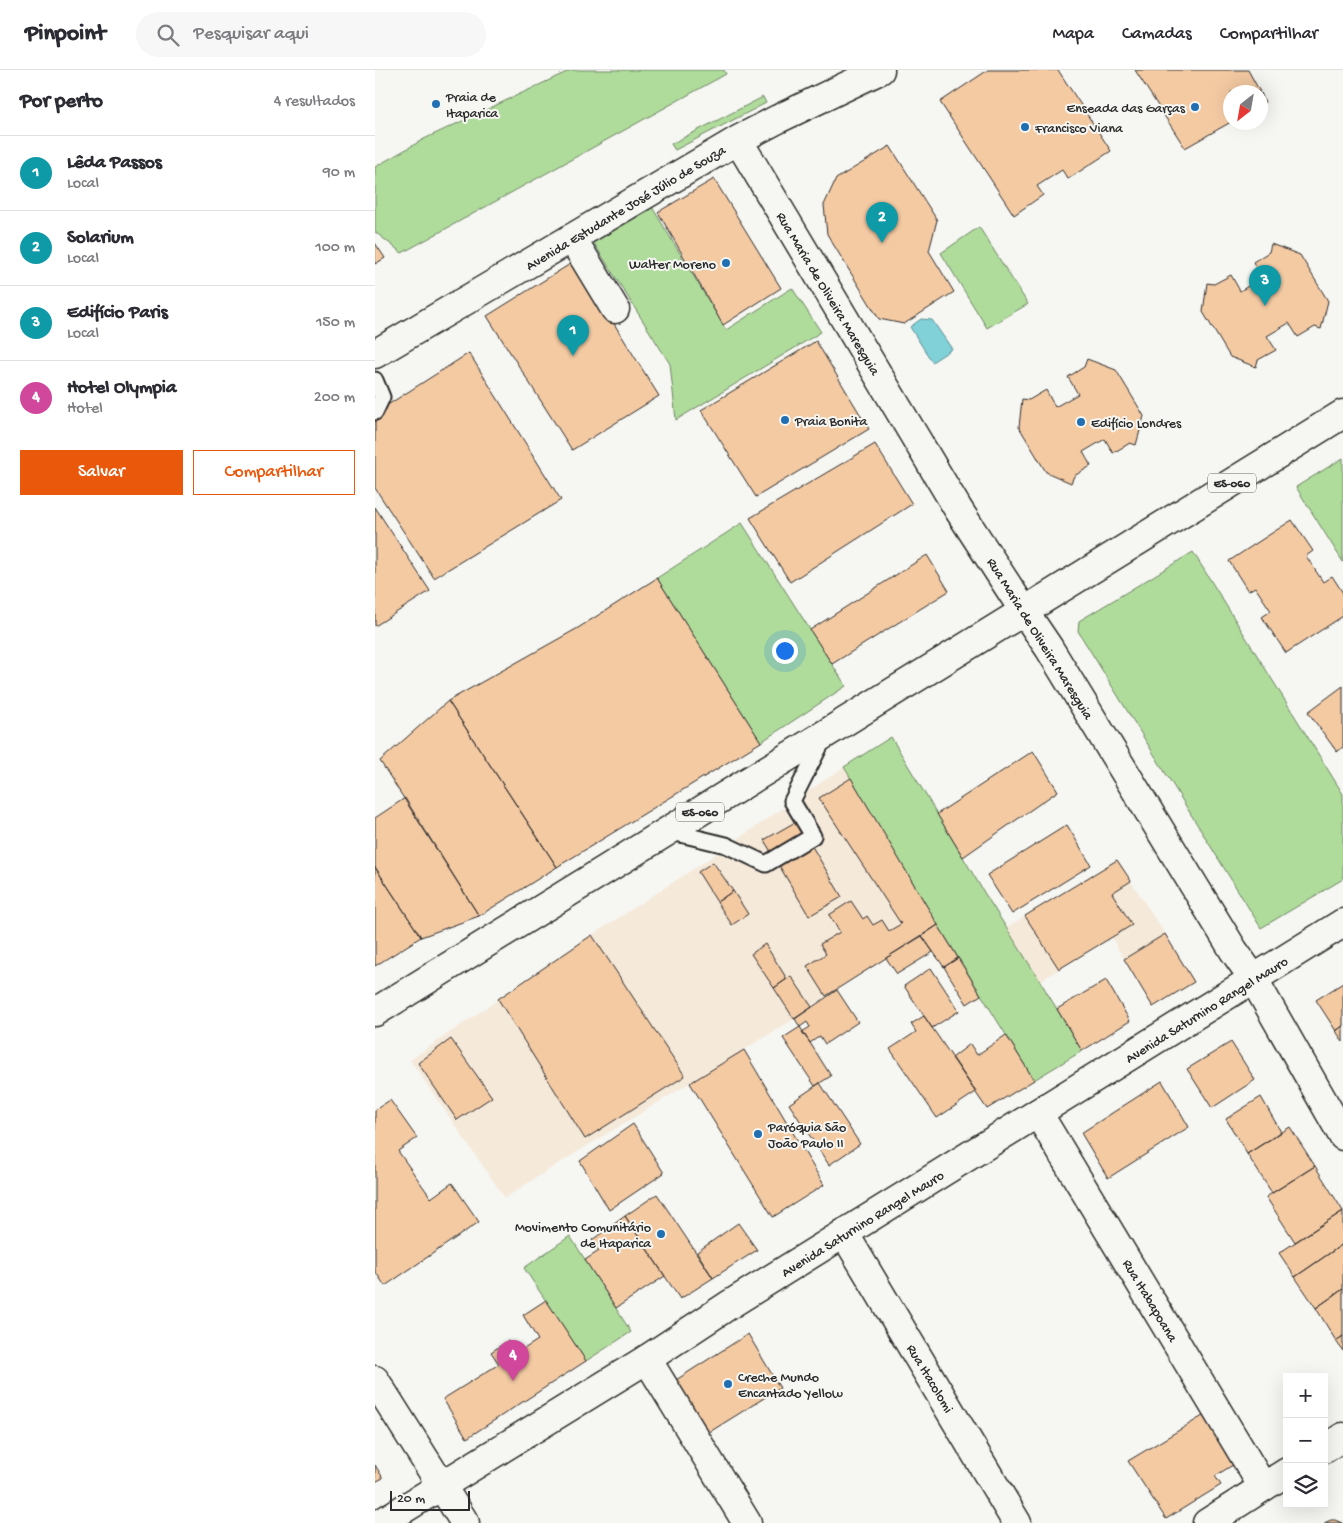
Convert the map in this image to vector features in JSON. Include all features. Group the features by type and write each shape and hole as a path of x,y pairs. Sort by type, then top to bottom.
{"main road":[{"name":"Avenida Estudante José Júlio de Souza","path":"375,354 738,140 880,70"},
{"name":"Rua Maria de Oliveira Maresguia","path":"738,140 958,509 1049,648 1234,951 1253,978 1343,1136"},
{"path":"572,238 615,309"},
{"name":"ES-060","path":"375,1012 1343,414"},
{"name":"Avenida Saturnino Rangel Mauro","path":"381,1523 647,1359 729,1305 1343,923"},
{"name":"Rua Itabapoana","path":"1038,1113 1263,1487"},
{"name":"Rua Itacolomi","path":"844,1233 1017,1523"},
{"path":"647,1359 747,1523"},
{"path":"375,1380 465,1523"},
{"path":"1328,1446 1343,1437"},
{"path":"1207,1523 1283,1474"}],"lane":[{"path":"375,380 382,397 375,412"},
{"path":"668,831 726,846 766,864 813,836 792,801 825,734"}],"shaded area":[{"path":"844,767 938,925 826,996 794,1019 505,1198 410,1060 592,935"},
{"path":"1117,860 1165,934 1124,959 1111,937 1040,981 1006,928"}],"green space":[{"path":"571,70 724,70 726,74 402,253 375,232 375,167 424,139"},
{"path":"763,97 766,103 675,150 671,144"},
{"path":"652,207 726,330 792,288 821,332 676,420 670,364 592,240"},
{"path":"979,227 1028,304 987,328 941,253"},
{"path":"1343,458 1343,562 1296,487"},
{"path":"742,523 846,686 761,742 657,578"},
{"path":"1193,552 1343,794 1343,879 1261,928 1078,631 1079,621"},
{"path":"891,737 1082,1051 1034,1080 938,925 844,767"},
{"path":"570,1236 631,1332 586,1361 524,1268"}],"water":[{"path":"921,319 932,320 952,349 932,362 910,327"}],"building":[{"name":"Francisco Viana","path":"988,70 1058,70 1111,151 1068,179 1062,170 1037,186 1043,195 1014,215 940,102"},
{"name":"Enseada das Garças","path":"1135,70 1248,70 1256,85 1223,85 1223,127 1185,148"},
{"path":"890,146 937,220 929,251 954,292 904,324 879,319 827,234 824,205 836,179"},
{"name":"Walter Moreno","path":"714,179 781,288 723,325 658,212"},
{"path":"375,243 385,258 375,264"},
{"path":"1271,244 1300,255 1328,301 1321,329 1315,327 1298,337 1289,323 1267,336 1276,350 1258,360 1256,367 1230,357 1203,312 1207,283 1214,284 1231,275 1240,291 1262,278 1253,262 1269,252"},
{"path":"575,261 659,396 572,450 487,316"},
{"name":"Praia Bonita","path":"816,341 869,429 756,497 701,410"},
{"path":"469,353 561,500 434,578 375,488 375,413"},
{"name":"Edifício Londres","path":"1087,359 1116,370 1144,416 1136,445 1130,443 1113,453 1105,439 1083,452 1091,466 1074,476 1071,483 1046,472 1019,427 1022,399 1029,400 1046,390 1055,407 1078,394 1068,377 1084,367"},
{"path":"875,444 912,504 790,582 750,518"},
{"path":"375,507 430,591 375,626"},
{"path":"1292,520 1313,551 1306,556 1323,582 1332,576 1343,593 1343,616 1286,653 1262,617 1271,611 1255,587 1248,591 1229,561"},
{"path":"927,555 949,591 832,664 810,630"},
{"path":"657,578 761,742 557,867 448,701 578,628"},
{"path":"1343,686 1343,747 1337,752 1308,712"},
{"path":"448,701 557,867 479,916 380,761"},
{"path":"1033,751 1058,791 963,857 937,814"},
{"path":"851,778 938,925 826,996 807,966 826,954 820,944 840,932 829,915 851,901 863,919 867,916 873,925 882,920 889,931 901,924 819,798"},
{"path":"405,798 479,916 421,937 375,867 375,818"},
{"path":"797,821 842,897 809,916 764,840"},
{"path":"1067,825 1091,865 1012,914 987,875"},
{"path":"1117,860 1131,881 1112,893 1132,925 1059,969 1025,916"},
{"path":"713,862 733,891 717,902 698,872"},
{"path":"375,867 421,937 375,966"},
{"path":"733,891 748,914 732,925 717,902"},
{"path":"938,925 958,958 944,967 922,936"},
{"path":"1165,934 1194,982 1153,1007 1124,959"},
{"path":"592,935 685,1076 585,1139 498,999"},
{"path":"922,936 933,952 897,974 886,958"},
{"path":"765,944 787,979 774,988 751,954"},
{"path":"958,958 981,995 967,1004 944,967"},
{"path":"931,968 959,1011 932,1028 904,986"},
{"path":"791,976 812,1007 794,1019 774,988"},
{"path":"1106,980 1130,1021 1082,1051 1057,1009"},
{"path":"1343,983 1343,1026 1336,1031 1316,1000"},
{"path":"837,990 858,1022 825,1044 820,1036 810,1043 802,1032 810,1027 807,1022 800,1027 795,1019"},
{"path":"924,1016 976,1092 937,1118 890,1049 916,1032 911,1024"},
{"path":"1343,1026 1343,1042 1336,1031"},
{"path":"800,1027 831,1076 815,1086 783,1038"},
{"path":"1006,1035 1034,1080 987,1109 952,1058 970,1044 977,1055"},
{"path":"451,1039 492,1097 457,1120 418,1063"},
{"path":"1231,1042 1255,1080 1212,1108 1187,1069"},
{"name":"Paróquia São João Paulo II","path":"744,1050 824,1185 773,1217 690,1083"},
{"path":"1162,1081 1189,1127 1108,1178 1081,1133"},
{"path":"820,1083 860,1144 829,1165 789,1104"},
{"path":"1261,1097 1281,1132 1247,1154 1226,1119"},
{"path":"390,1100 417,1138 398,1151 431,1198 452,1183 479,1222 385,1286 375,1271 375,1110"},
{"path":"633,1124 664,1173 609,1210 580,1161"},
{"path":"1290,1127 1315,1166 1272,1193 1247,1154"},
{"path":"1315,1166 1343,1211 1295,1242 1266,1197"},
{"name":"Movimento Comunitário de Itaparica","path":"657,1194 713,1278 680,1299 625,1216"},
{"path":"1343,1211 1343,1244 1295,1277 1279,1253"},
{"path":"625,1216 665,1276 616,1308 585,1260 599,1251 592,1240"},
{"path":"738,1223 757,1250 713,1278 697,1252"},
{"path":"1343,1244 1343,1289 1316,1308 1295,1277"},
{"path":"1343,1289 1343,1336 1336,1341 1316,1308"},
{"path":"546,1300 586,1361 467,1438 443,1399 499,1364 491,1352 508,1341 516,1354 538,1340 523,1315"},
{"name":"Creche Mundo Encantado Yellow","path":"748,1334 780,1388 708,1433 676,1380"},
{"path":"1343,1336 1343,1351 1336,1341"},
{"path":"1211,1411 1241,1460 1215,1476 1221,1485 1166,1519 1128,1461"},
{"path":"375,1465 383,1478 375,1482"},
{"path":"1335,1520 1342,1523 1324,1523"}],"place":[{"name":"Praia de Itaparica","path":"436,104"},
{"name":"Enseada das Garças","path":"1195,107"},
{"name":"Francisco Viana","path":"1025,127"},
{"name":"Solarium","path":"882,243"},
{"name":"Walter Moreno","path":"726,263"},
{"name":"Edifício Paris","path":"1265,306"},
{"name":"Lêda Passos","path":"573,356"},
{"name":"Praia Bonita","path":"785,420"},
{"name":"Edifício Londres","path":"1081,422"},
{"name":"Paróquia São João Paulo II","path":"758,1134"},
{"name":"Movimento Comunitário de Itaparica","path":"661,1234"},
{"name":"Hotel Olympia","path":"513,1381"},
{"name":"Creche Mundo Encantado Yellow","path":"728,1384"}]}
